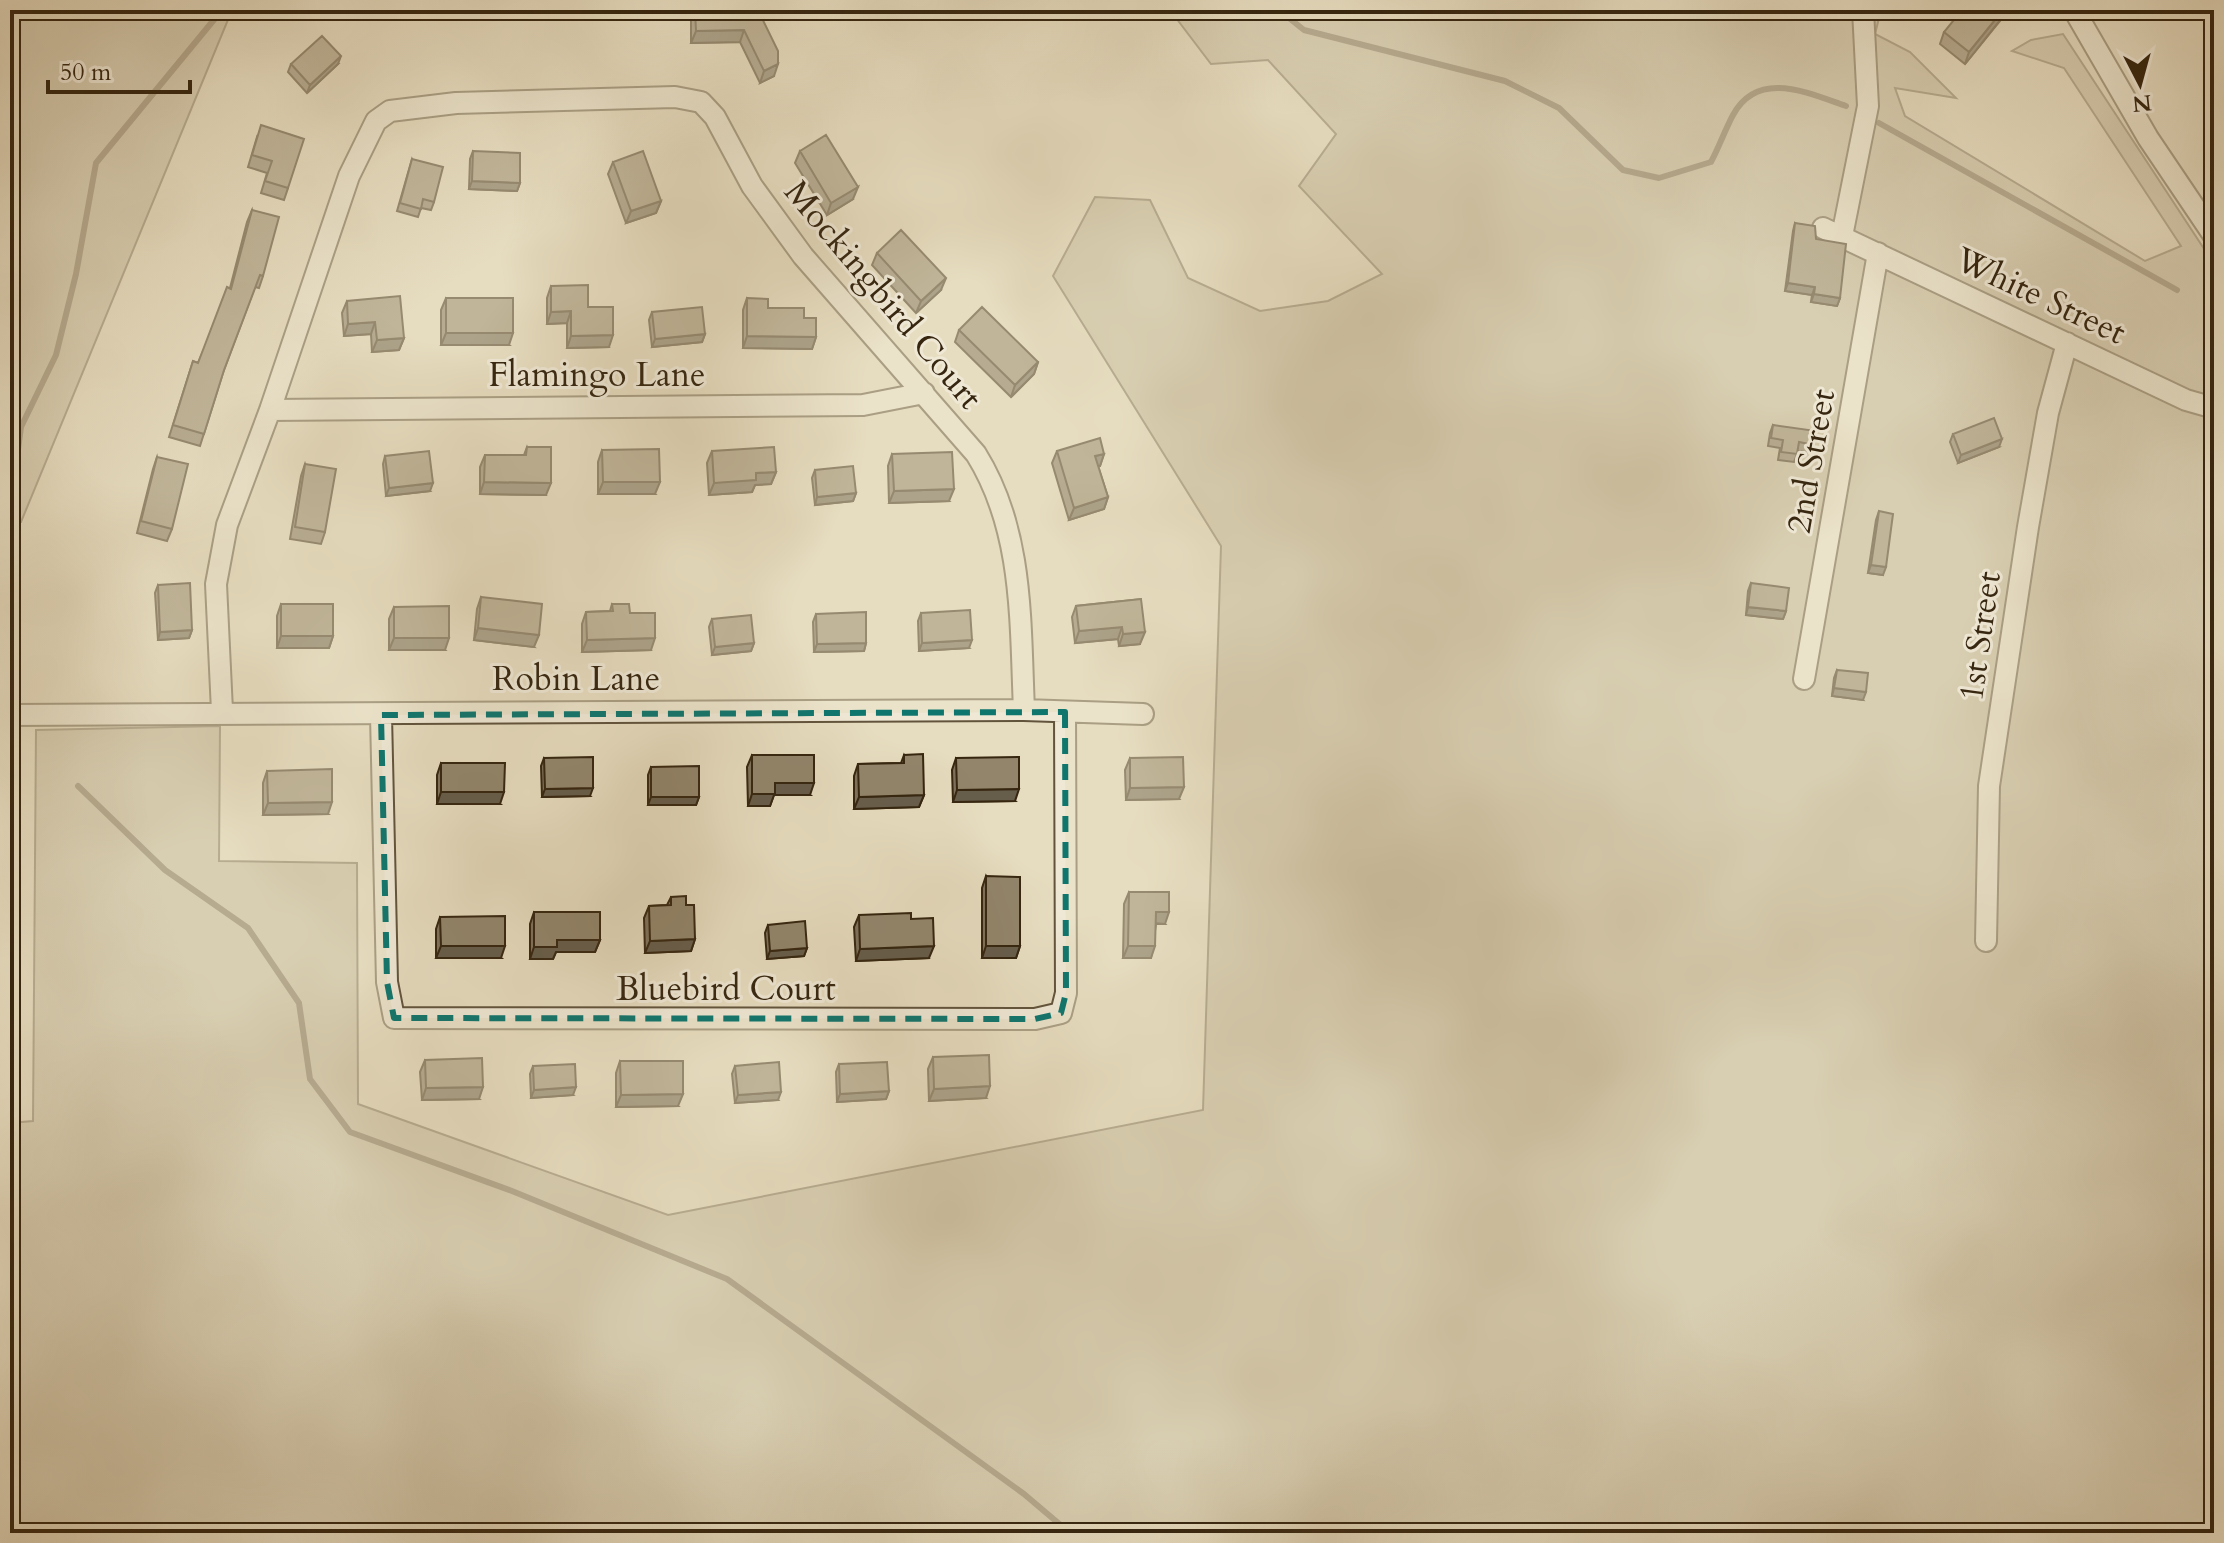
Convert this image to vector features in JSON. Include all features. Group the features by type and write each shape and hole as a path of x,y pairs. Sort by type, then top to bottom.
{"street":[{"name":"White Street","path":"1863,10 1868,106 1832,232 2186,400 2214,408"},
{"path":"2074,10 2148,138 2214,236"},
{"name":"Mockingbird Court","path":"222,711 216,584 227,525 270,410 349,176 376,121 390,111 456,103 675,97 701,102 715,117 752,186 803,256 976,454 994,483 1015,554 1024,710"},
{"name":"2nd Street","path":"1804,679 1878,253"},
{"name":"1st Street","path":"1986,941 1989,786 2030,513 2048,413 2067,343"},
{"name":"Flamingo Lane","path":"270,410 863,405 924,393"},
{"name":"Robin Lane","path":"10,715 222,711 381,715 414,711 1024,710 1143,714"},
{"name":"Bluebird Court","path":"381,715 387,982 394,1018 1035,1019 1061,1013 1066,993 1065,712"}],"highlighted area":[{"path":"1065,712 1066,993 1061,1013 1035,1019 394,1018 387,982 381,715"}],"shaded area":[{"path":"10,10 232,10 21,522 10,522"},
{"path":"1170,10 1881,10 1875,34 1910,52 1956,98 1895,88 1905,116 2145,261 2181,246 2064,68 2012,51 2031,40 2063,34 2214,264 2214,1533 10,1533 10,1123 33,1121 36,730 220,726 219,861 357,863 358,1104 668,1215 1203,1110 1221,546 1053,276 1095,197 1150,200 1188,278 1260,311 1328,301 1382,274 1299,186 1336,134 1268,60 1211,64"}],"building":[{"path":"695,10 758,10 778,51 778,64 764,71 744,30 696,31"},
{"path":"1962,10 2003,10 1969,52 1944,32"},
{"path":"322,36 341,56 310,85 291,64"},
{"path":"261,125 304,139 288,188 265,181 272,161 252,155"},
{"path":"826,135 858,187 831,203 800,151"},
{"path":"473,151 520,153 520,183 472,181"},
{"path":"643,151 661,201 631,211 613,162"},
{"path":"412,159 443,167 434,202 423,199 421,209 400,203"},
{"path":"252,210 279,217 263,276 260,275 224,370 204,434 173,425 193,361 198,363 227,287 231,289"},
{"path":"1795,223 1815,226 1816,239 1846,244 1840,298 1814,294 1815,287 1788,283"},
{"path":"901,230 946,278 921,301 877,253"},
{"path":"588,285 588,307 613,307 613,335 571,336 571,311 551,312 551,286"},
{"path":"400,296 404,338 377,340 375,322 348,324 347,301"},
{"path":"446,298 513,298 513,333 446,333"},
{"path":"747,298 768,299 768,308 804,308 804,318 816,318 816,337 747,336"},
{"path":"702,307 705,334 655,339 652,312"},
{"path":"982,307 1038,362 1015,385 959,330"},
{"path":"1994,418 2002,439 1961,455 1953,434"},
{"path":"1773,425 1816,431 1814,445 1799,442 1797,454 1781,452 1783,440 1771,438"},
{"path":"1100,438 1104,454 1095,456 1108,497 1074,508 1057,451"},
{"path":"527,447 551,447 551,483 484,482 485,455 526,455"},
{"path":"774,447 776,472 756,473 756,480 714,483 712,451"},
{"path":"659,449 660,482 603,482 602,450"},
{"path":"429,451 433,483 389,488 385,456"},
{"path":"952,452 954,489 894,491 892,454"},
{"path":"157,457 188,464 172,529 141,521"},
{"path":"305,464 336,469 325,532 295,527"},
{"path":"853,466 856,493 817,497 815,470"},
{"path":"1879,511 1893,514 1886,567 1871,565"},
{"path":"190,583 192,630 160,632 158,585"},
{"path":"1751,583 1789,588 1786,611 1748,607"},
{"path":"481,597 542,604 539,635 478,628"},
{"path":"1141,599 1145,632 1123,634 1122,627 1079,631 1076,606"},
{"path":"281,604 333,604 333,636 281,636"},
{"path":"612,604 629,604 630,613 655,613 655,638 587,640 586,612 613,611"},
{"path":"449,606 449,638 394,638 394,607"},
{"path":"970,610 972,640 922,643 921,613"},
{"path":"866,612 866,643 817,644 816,614"},
{"path":"751,615 754,643 715,647 712,619"},
{"path":"1837,670 1868,673 1866,692 1834,688"},
{"path":"923,754 924,795 859,797 858,764 904,763 904,755"},
{"path":"752,755 814,755 814,783 775,783 775,794 752,794"},
{"path":"593,757 593,788 545,789 544,758"},
{"path":"1019,757 1019,789 957,790 956,758"},
{"path":"1183,757 1184,787 1130,788 1130,758"},
{"path":"441,763 505,763 504,792 441,792"},
{"path":"699,766 699,797 651,797 651,767"},
{"path":"332,769 332,802 268,803 267,771"},
{"path":"986,876 1020,877 1020,946 986,946"},
{"path":"1129,892 1169,892 1169,912 1156,912 1155,946 1128,946"},
{"path":"686,896 686,905 694,905 695,939 650,941 649,906 671,905 671,897"},
{"path":"534,912 600,912 600,940 557,940 557,947 534,947"},
{"path":"911,913 911,919 933,918 934,946 860,949 859,915"},
{"path":"505,916 505,946 441,946 440,917"},
{"path":"805,921 807,948 770,951 768,925"},
{"path":"989,1055 990,1086 934,1089 933,1057"},
{"path":"482,1058 483,1087 426,1088 425,1060"},
{"path":"620,1061 683,1061 683,1094 621,1095"},
{"path":"779,1062 781,1092 738,1095 735,1066"},
{"path":"887,1062 889,1091 840,1094 839,1064"},
{"path":"575,1064 576,1087 534,1090 533,1066"}],"waterway":[{"path":"12,494 21,427 56,355 76,274 96,163 222,10"},
{"path":"1279,10 1304,30 1505,81 1559,108 1623,170 1659,178 1711,162 1733,115 1743,101 1756,92 1785,88 1846,106"},
{"path":"1879,123 2177,290"},
{"path":"78,786 165,870 248,928 299,1003 310,1079 350,1132 512,1191 727,1279 1024,1494 1070,1533"}]}
